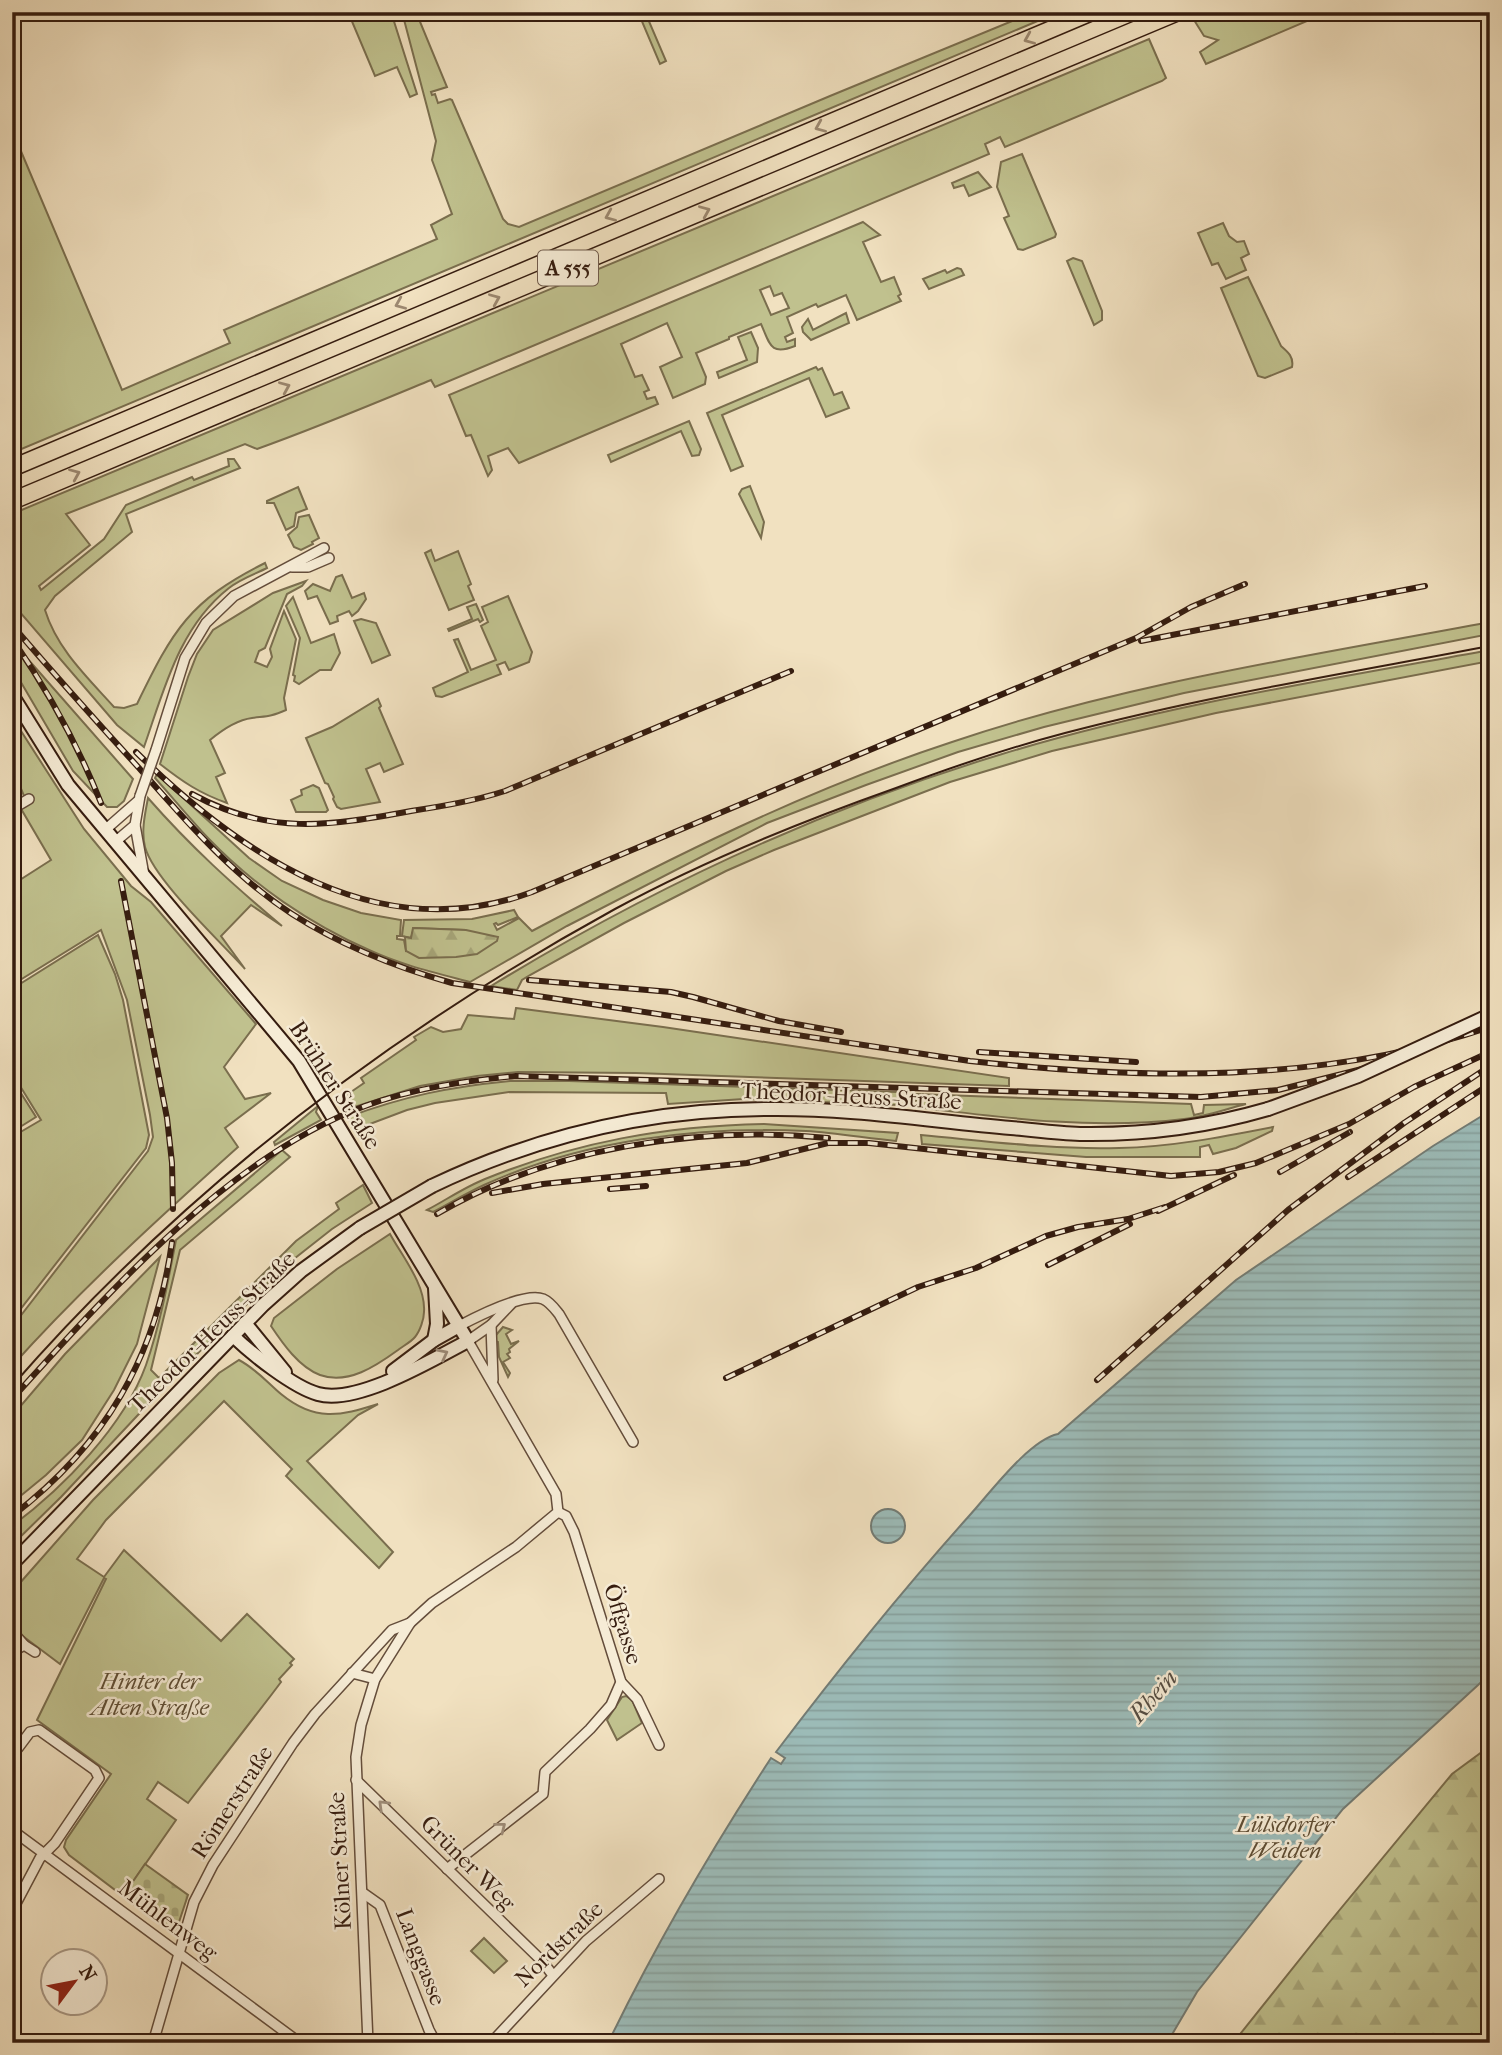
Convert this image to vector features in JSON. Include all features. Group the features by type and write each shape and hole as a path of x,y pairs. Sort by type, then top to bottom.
{"highway":[{"name":"A 555","path":"12,468 1092,12"},
{"name":"A 555","path":"12,501 1178,12"}],"main road":[{"name":"Brühler Straße","path":"12,695 68,785 299,1061 468,1341"},
{"name":"Theodor-Heuss-Straße","path":"12,1564 245,1323 301,1271 360,1228 432,1186 486,1162 551,1139 625,1121 691,1112 770,1108 1078,1134 1201,1126 1268,1109 1358,1076 1490,1015"},
{"path":"434,1340 437,1324 435,1285"},
{"path":"245,1323 263,1342 290,1379"},
{"path":"373,1387 434,1340 459,1326"},
{"path":"233,1336 251,1352 307,1390 330,1396 352,1395 373,1387 468,1341"}],"street":[{"path":"144,877 135,825 139,798 185,658 206,623 234,596 324,548"},
{"path":"292,567 308,567 329,558"},
{"path":"105,830 139,798"},
{"path":"12,810 29,799"},
{"path":"115,842 135,825"},
{"path":"459,1326 490,1309 537,1298 550,1303 633,1442"},
{"path":"468,1341 491,1325 511,1304"},
{"path":"491,1325 493,1381"},
{"name":"Brühler Straße","path":"468,1341 556,1494 558,1512"},
{"name":"Kölner Straße","path":"368,2043 356,1758 361,1726 375,1679 410,1623 432,1603 516,1547 558,1512"},
{"name":"Öffgasse","path":"558,1512 565,1516 574,1532 621,1682 637,1699 659,1745"},
{"name":"Römerstraße","path":"153,2043 194,1902 213,1865 293,1743 392,1630 410,1623"},
{"path":"12,1631 23,1645 35,1652"},
{"path":"12,1652 23,1645"},
{"path":"352,1673 375,1679"},
{"path":"447,1869 543,1794 545,1772 590,1729 611,1704 621,1682"},
{"path":"12,1752 30,1732 39,1730 95,1770 99,1782 45,1853 12,1911"},
{"name":"Grüner Weg","path":"356,1780 552,1974"},
{"name":"Mühlenweg","path":"12,1830 300,2043"},
{"name":"Nordstraße","path":"491,2043 552,1974 586,1941 659,1879"},
{"name":"Langgasse","path":"363,1893 380,1905 436,2043"}],"green space":[{"path":"348,12 391,12 417,94 410,97 397,67 375,76"},
{"path":"402,12 416,12 447,87 431,92 432,95 435,94 438,103 452,100 503,219 508,224 519,227 1034,12 1059,12 12,453 12,130 122,390 230,343 224,330 437,239 431,225 452,214 432,160 436,141"},
{"path":"638,12 645,12 666,61 660,64"},
{"path":"1211,12 1328,12 1206,64 1200,52 1218,40 1204,36 1194,20"},
{"path":"1149,39 1166,78 1162,81 1005,147 1000,137 985,144 989,154 435,387 431,380 257,449 245,444 66,514 90,545 39,586 41,590 104,539 126,505 192,477 194,480 229,466 228,459 234,459 240,468 126,514 132,532 55,596 45,610 57,637 74,662 114,707 124,708 137,704 173,637 186,620 218,591 265,563 267,568 229,588 197,621 166,682 144,747 117,725 12,603 12,514"},
{"path":"1022,154 1056,234 1055,237 1023,250 1018,249 1004,218 1009,216 997,187 1001,162"},
{"path":"978,172 991,187 969,196 964,185 954,188 952,183"},
{"path":"863,222 880,235 863,242 881,282 894,277 901,294 898,296 901,301 857,320 846,295 787,317 793,333 785,337 787,342 795,339 795,346 787,349 780,350 772,346 761,324 729,337 696,353 706,377 705,384 673,398 660,367 682,357 667,323 621,344 635,377 642,375 649,390 644,392 647,399 655,397 658,404 519,463 508,448 488,456 492,470 488,476 471,435 466,436 449,395","holes":["770,286 774,296 782,293 789,308 771,315 760,290"]},
{"path":"1223,223 1229,236 1237,242 1244,241 1249,254 1241,258 1246,270 1226,279 1218,263 1212,265 1198,233"},
{"path":"1073,258 1082,261 1102,311 1102,320 1094,325 1067,261"},
{"path":"961,269 964,275 929,289 923,279 945,270 947,273"},
{"path":"1248,277 1281,346 1292,360 1292,367 1265,378 1258,376 1221,288"},
{"path":"846,313 849,323 811,340 803,332 802,327 808,319 813,330"},
{"path":"751,332 758,348 757,362 719,378 717,372 747,360 738,337"},
{"path":"816,367 818,370 822,368 834,395 842,392 849,408 826,417 809,378 722,415 743,466 731,471 707,413"},
{"path":"689,421 701,449 699,455 692,456 681,431 611,462 608,455"},
{"path":"750,486 764,522 761,538 739,494 742,489"},
{"path":"298,487 307,509 296,513 294,526 286,530 274,503 267,501"},
{"path":"309,515 319,538 301,550 294,547 288,535 297,527 299,517"},
{"path":"431,550 435,561 458,551 471,584 468,586 474,600 449,610 425,553"},
{"path":"342,575 352,598 364,593 366,599 352,616 349,611 337,616 338,621 330,624 317,596 308,599 305,591 313,584 330,591 336,577"},
{"path":"306,581 287,594 265,648 259,651 255,662 267,667 272,657 270,649 284,611 296,639 284,698 286,710 241,721 210,740 225,773 216,777 227,803 192,786 160,764 188,677 197,654 213,630 273,593"},
{"path":"508,596 532,652 529,662 509,670 505,662 497,665 501,674 442,697 436,696 433,688 468,672 454,640 458,639 471,670 496,660 481,626 488,622 482,607"},
{"path":"293,597 311,643 334,634 340,653 331,670 320,670 299,684 294,681 293,675 300,638 286,606"},
{"path":"476,604 483,620 480,622 478,619 449,631 448,629 472,619 467,607"},
{"path":"361,619 376,623 390,655 372,663 354,621"},
{"path":"1490,622 1490,634 1184,693 1044,727 958,752 767,823 567,926 470,982 381,955 304,916 263,887 225,855 155,778 157,774 249,858 282,881 323,900 361,913 401,920 400,936 397,936 397,939 404,940 406,951 466,930 414,928 411,938 402,936 404,920 472,919 514,910 518,917 494,924 497,930 519,918 532,931 686,852 790,804 897,761 1018,721 1151,687"},
{"path":"12,641 133,779 124,801 117,807 107,807 73,771 12,667"},
{"path":"1490,650 1490,661 1216,713 1052,751 950,782 726,871 530,975 522,980 517,990 491,986 612,917 738,854 867,800 933,776 1059,738 1181,708"},
{"path":"378,699 381,706 379,708 403,764 384,772 380,763 366,769 380,802 341,809 337,807 328,784 325,783 306,738 332,727"},
{"path":"12,717 84,829 131,886 151,902 256,1024 224,1067 245,1099 271,1093 225,1128 238,1147 94,1281 12,1366 12,1327 148,1151 153,1137 127,1000 101,930 12,985 12,885 51,860 20,807 27,803 12,767"},
{"path":"313,785 319,788 328,810 296,812 291,800 302,795 301,790"},
{"path":"148,798 212,865 282,926 251,905 221,936 245,969 174,893 151,861 143,835"},
{"path":"413,928 466,930 498,937 497,941 477,954 419,958 406,951 405,937 411,938"},
{"path":"98,935 123,1000 149,1135 146,1148 12,1320 12,1137 41,1120 12,1073 12,989"},
{"path":"516,1008 1009,1078 1009,1086 636,1073 518,1072 420,1086 345,1110 348,1094 364,1083 361,1078 416,1040 414,1037 431,1027 443,1032 461,1029 468,1015 514,1019"},
{"path":"12,1079 36,1117 12,1132"},
{"path":"510,1081 898,1092 898,1105 744,1099 668,1104 666,1093 509,1092 435,1103 407,1110 354,1130 348,1117 428,1093"},
{"path":"916,1094 1191,1104 1194,1115 1203,1113 1204,1105 1246,1104 1184,1119 1083,1123 1016,1119 916,1107"},
{"path":"318,1106 316,1112 321,1120 275,1145 274,1142"},
{"path":"764,1124 898,1133 896,1141 817,1132 766,1130 642,1139 561,1157 484,1185 433,1212 427,1210 485,1179 587,1146 691,1128"},
{"path":"1273,1127 1272,1131 1236,1148 1213,1154 1209,1145 1200,1147 1200,1157 1086,1157 922,1144 921,1135 1045,1146 1119,1148 1177,1144"},
{"path":"282,1150 290,1157 180,1250 151,1370 159,1378 296,1241 339,1209 336,1203 363,1185 372,1203 332,1229 285,1266 12,1545 12,1526 51,1493 90,1454 123,1411 136,1388 155,1334 176,1240"},
{"path":"390,1234 417,1281 424,1302 424,1315 419,1332 380,1362 351,1376 330,1377 312,1371 298,1361 281,1340 271,1326 274,1318 337,1269"},
{"path":"160,1257 137,1344 114,1390 82,1440 12,1503 12,1416 65,1354"},
{"path":"503,1327 512,1330 506,1334 511,1344 519,1341 509,1349 507,1354 510,1358 503,1362 510,1373 508,1377 499,1357 498,1342 495,1341 496,1335"},
{"name":"Hinter der Alten Straße","path":"239,1360 293,1403 317,1413 340,1413 378,1404 358,1415 307,1461 393,1552 379,1568 286,1476 292,1469 224,1401 106,1520 77,1559 104,1577 124,1550 221,1641 247,1614 294,1659 279,1679 281,1682 188,1803 158,1782 147,1799 176,1820 123,1896 69,1855 64,1847 66,1840 111,1774 37,1720 106,1579 104,1578 60,1664 12,1628 12,1592 93,1500 219,1373"},
{"path":"626,1696 632,1700 642,1723 617,1740 607,1720 622,1697"},
{"path":"1490,1746 1490,2043 1233,2043 1452,1774"},
{"path":"145,1864 188,1895 176,1931 171,1932 123,1896"},
{"path":"484,1938 507,1961 494,1973 471,1951"}],"water":[{"name":"Rhein","path":"1490,1111 1490,1674 1343,1809 1197,1992 1167,2043 608,2043 685,1898 771,1758 781,1764 785,1758 776,1752 823,1691 919,1573 1010,1469 1035,1446 1058,1434 1236,1280 1433,1146"},
{"path":"888,1509 900,1514 905,1526 900,1538 888,1543 876,1538 871,1526 876,1514"}],"tram line":[{"path":"12,1386 77,1315 146,1247 218,1182 293,1121 449,1008 531,957 649,891 718,858 824,814 1022,745 1224,696 1490,646"}],"railway":[{"path":"136,752 221,826 268,857 316,882 367,900 420,909 475,907 532,892 1136,638 1191,607 1245,584"},
{"path":"1141,641 1425,586"},
{"path":"12,625 192,827 249,882 292,914 350,946 390,963 452,983 970,1061 1101,1072 1167,1074 1298,1068 1427,1046 1490,1027"},
{"path":"13,640 62,719 101,803"},
{"path":"192,794 247,816 300,824 353,821 458,803 505,791 791,671"},
{"path":"121,881 167,1118 173,1209"},
{"path":"529,980 671,992 779,1021 841,1032"},
{"path":"979,1052 1136,1062"},
{"path":"492,1193 543,1184 747,1163 828,1143 869,1143 1171,1176 1219,1172 1256,1163 1349,1124 1414,1087 1490,1052"},
{"path":"12,1399 130,1273 218,1193 266,1158 314,1129 365,1106 402,1094 516,1076 1201,1097 1278,1090 1378,1065"},
{"path":"1097,1380 1288,1210 1404,1123 1490,1066"},
{"path":"1348,1177 1490,1084"},
{"path":"1280,1172 1350,1132"},
{"path":"437,1214 481,1191 527,1172 626,1146 728,1135 828,1138"},
{"path":"1158,1211 1234,1175"},
{"path":"610,1189 646,1186"},
{"path":"726,1378 918,1287 976,1268 1046,1236 1078,1227 1128,1219 1165,1207"},
{"path":"1048,1265 1130,1224"},
{"path":"12,1516 45,1489 74,1459 121,1395 139,1361 153,1323 172,1242"}],"park label":[{"name":"Lülsdorfer Weiden","path":"1285,1837"}]}
